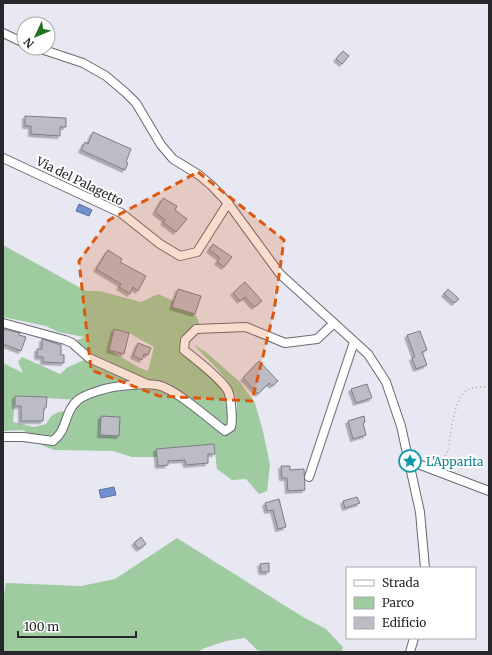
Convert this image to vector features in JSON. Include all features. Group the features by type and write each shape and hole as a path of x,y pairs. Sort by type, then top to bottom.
{"street":[{"path":"3,33 16,39"},
{"path":"56,54 83,63 106,76 136,103 161,146 173,159 199,175 228,203 280,274 333,324 368,354 386,382 401,426 410,461 420,512 425,567"},
{"name":"Via del Palagetto","path":"3,158 121,213 160,244 180,256 197,252 228,203"},
{"path":"3,323 65,340 72,343 89,358 150,385"},
{"path":"3,436 24,436 54,441 60,436 66,424 69,411 78,400 110,387 150,385 158,385 186,401 226,431 231,427 233,421 228,390 202,364 184,350 185,340 196,329 246,327 284,343 317,339 333,324"},
{"path":"309,477 354,342"},
{"path":"410,461 489,491"},
{"path":"410,652 414,639"}],"path":[{"path":"430,469 432,463 440,460 448,451 457,403 460,396 468,389 476,387 489,387"}],"highlighted area":[{"path":"198,172 284,240 274,311 252,401 159,396 91,370 79,261 109,220"}],"green space":[{"path":"3,245 86,291 100,291 141,302 158,294 174,301 172,307 195,314 202,329 185,340 184,350 228,390 233,420 237,409 236,399 232,389 226,379 194,345 206,352 240,382 255,403 270,465 267,491 259,494 246,479 232,480 217,469 214,444 156,449 157,457 132,457 113,451 54,450 34,442 24,430 3,431 3,363 23,373 18,362 22,357 60,374 68,367 89,358 72,343 84,337 58,332 46,326 3,317","holes":["114,330 129,333 154,347 148,371 138,367 109,350","15,396 78,400 69,411 55,413 50,417 46,424 34,427 13,422"]},
{"path":"177,538 303,617 326,629 343,647 342,652 265,652 257,650 245,638 226,641 202,649 199,652 3,652 3,599 6,583 81,586 115,579"}],"water":[{"path":"79,204 92,210 89,216 76,211"},
{"path":"114,487 116,495 101,498 99,490"}],"building":[{"path":"343,51 349,56 342,64 336,59"},
{"path":"25,116 66,118 66,127 60,127 60,136 31,134 31,126 25,126"},
{"path":"93,132 131,149 126,162 128,163 125,170 81,150 85,142 88,144"},
{"path":"163,198 177,206 175,210 187,219 176,232 163,222 165,220 155,212"},
{"path":"213,244 232,257 224,267 217,262 220,258 209,250"},
{"path":"108,250 122,259 120,262 146,276 138,291 133,287 130,294 119,287 121,284 96,269"},
{"path":"245,282 262,301 254,307 245,297 240,301 233,293"},
{"path":"178,289 201,296 195,314 172,307"},
{"path":"448,289 459,299 454,303 444,294"},
{"path":"3,329 20,333 19,335 26,337 21,351 3,344"},
{"path":"114,329 129,333 124,354 109,350"},
{"path":"420,331 427,350 422,352 427,365 416,369 412,358 415,357 407,335"},
{"path":"42,339 61,345 61,355 64,355 64,363 43,362 43,357 37,357 37,349 42,349"},
{"path":"138,343 151,348 148,355 144,354 142,360 133,356"},
{"path":"259,361 278,381 272,386 269,383 258,394 243,378"},
{"path":"367,384 372,398 356,403 351,389"},
{"path":"15,396 47,397 43,421 21,421 21,406 15,406"},
{"path":"101,416 120,417 119,436 100,435"},
{"path":"364,416 365,422 363,423 366,435 353,439 348,421"},
{"path":"214,444 215,454 208,454 208,463 186,465 185,460 168,461 168,465 158,466 156,449"},
{"path":"281,466 290,466 290,470 304,469 305,490 288,491 287,478 282,478"},
{"path":"357,497 360,503 345,508 343,501"},
{"path":"279,499 286,527 278,529 273,510 267,511 265,503"},
{"path":"141,537 146,544 139,549 134,543"},
{"path":"269,563 269,572 261,572 260,564"}],"place":[{"name":"L'Apparita","path":"410,461"}]}
